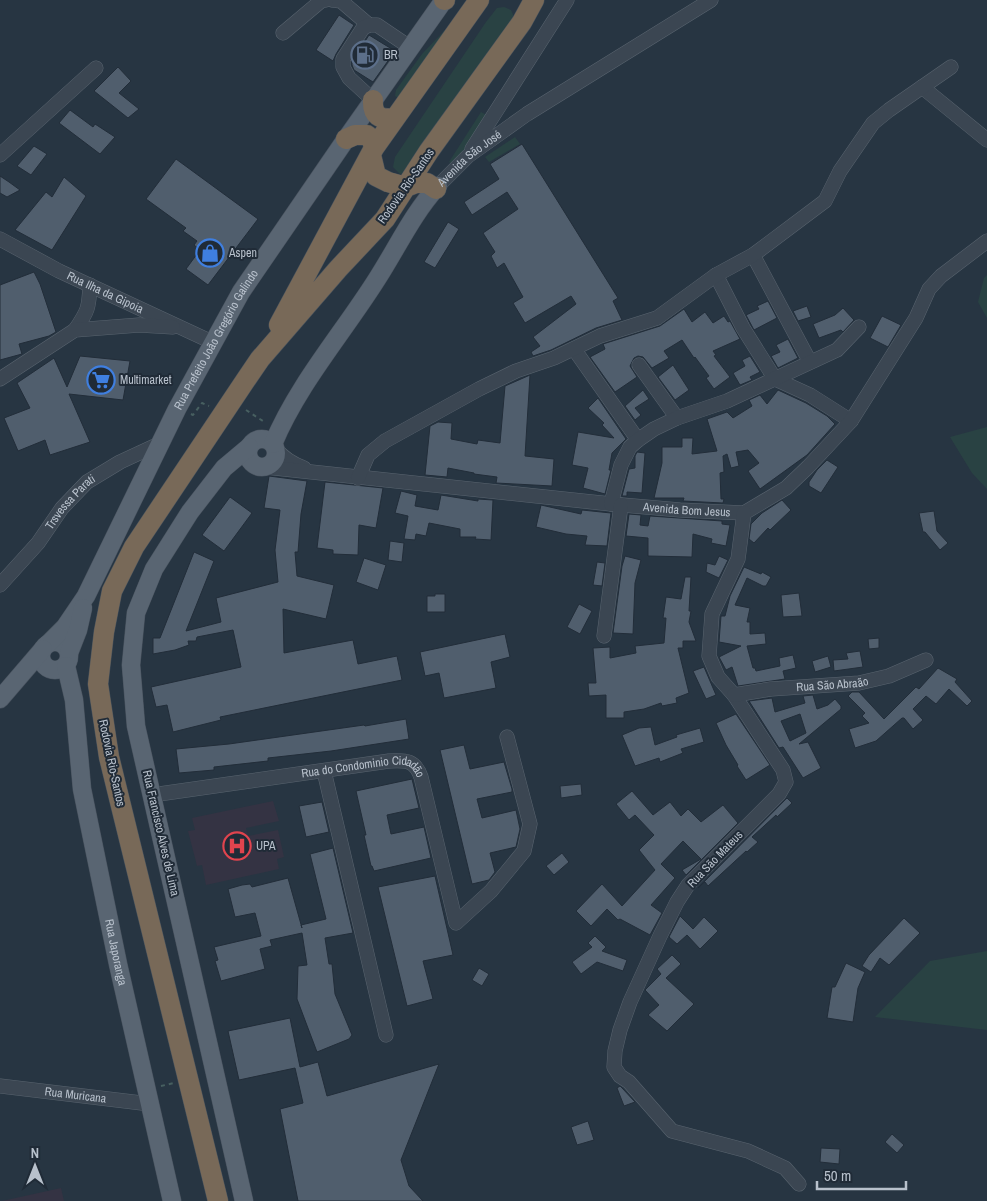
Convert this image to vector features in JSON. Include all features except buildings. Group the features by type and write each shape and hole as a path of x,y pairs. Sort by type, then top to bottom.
{"highway":[{"name":"Rodovia Rio-Santos","path":"218,1201 109,757 98,684 104,632 112,590 134,547 260,359 372,152 479,0"},
{"path":"515,0 517,1 522,22"},
{"name":"Rodovia Rio-Santos","path":"260,359 338,269 385,219 429,151 522,22 534,0"},
{"path":"373,100 374,112 378,117 384,119 395,118"},
{"path":"346,139 355,135 367,135 372,140 376,176 388,182 406,187 416,183 427,183 437,187"},
{"path":"429,151 426,173 437,187"}],"main road":[{"name":"Rua Prefeito João Gregório Galindo","path":"54,658 78,630 86,596 150,468 160,443 212,342 241,292 444,0"},
{"name":"Avenida São José","path":"262,467 269,466 275,460 275,447 279,430 302,390 377,279 427,198 437,187"},
{"name":"Avenida São José","path":"252,444 302,390"},
{"path":"262,467 250,460 248,452 252,444 264,439 275,447"},
{"name":"Rua Francisco Alves de Lima","path":"244,1201 135,718 131,665 136,613 154,569 190,512 213,481 224,468 252,444"},
{"name":"Rua Francisco Alves de Lima","path":"213,481 234,469 262,467"},
{"path":"0,698 23,672 54,658"},
{"name":"Rua Japoranga","path":"54,658 74,700 82,789 118,964 172,1201"}],"street":[{"path":"283,33 321,1 326,0"},
{"path":"332,0 340,1 369,25"},
{"path":"468,156 567,0"},
{"name":"Avenida São José","path":"437,187 468,156 527,114 711,0"},
{"path":"373,100 349,78 344,67 343,59 363,28 369,25 377,25 411,48"},
{"path":"358,478 368,455 385,441 479,389 516,371 574,349 600,336 657,318 716,275 753,255 825,201 840,171 873,123 952,67"},
{"path":"0,155 96,68"},
{"path":"922,87 987,140"},
{"name":"Rua Ilha da Gipoia","path":"0,238 59,271 212,342"},
{"name":"Avenida Bom Jesus","path":"262,467 616,504 744,513 786,488 851,421 916,318 929,289 941,276 987,242"},
{"path":"753,255 810,362"},
{"path":"716,275 743,328 775,379 810,395 851,421"},
{"path":"0,380 75,330 90,304 90,285"},
{"path":"75,330 139,325 184,328"},
{"path":"604,636 621,465 630,446 654,429 677,418 727,401 837,350 859,327"},
{"path":"574,349 638,440"},
{"path":"639,365 677,418"},
{"name":"Trsvessa Parati","path":"0,585 38,543 62,508 87,482 120,462 160,443"},
{"name":"Avenida Bom Jesus","path":"275,447 294,464 318,474"},
{"name":"Rua São Mateus","path":"744,513 738,559 712,614 709,656 718,677 734,695 783,770 786,782 779,794 688,885 677,902 628,1009 620,1030 614,1066 620,1076 629,1082 672,1131 748,1151 785,1168 799,1184"},
{"name":"Rua São Abraão","path":"734,695 771,689 859,683 889,676 926,660"},
{"name":"Rua do Condominio Cidadão","path":"152,794 403,760 411,762 418,768 456,923 491,891 524,852 530,824 507,737"},
{"path":"324,770 386,1035"},
{"name":"Rua Muricana","path":"0,1086 149,1097"}],"path":[{"path":"149,1097 188,1078"}],"shaded area":[{"name":"UPA","path":"273,801 279,821 246,828 248,836 278,830 284,857 277,859 279,869 206,885 202,865 197,866 188,831 195,830 192,818"},
{"path":"61,1188 64,1201 2,1201"}],"green space":[{"path":"504,7 511,10 514,17 408,173 400,174 393,167 395,157 486,22 497,8"},
{"path":"463,11 400,99 395,96 396,90 422,54"},
{"path":"481,112 490,117 455,166 449,162"},
{"path":"515,137 520,144 489,162 485,157"},
{"path":"987,275 987,318 978,302 984,278"},
{"path":"987,427 987,489 972,473 950,437"},
{"path":"987,951 987,1030 875,1017 930,961"}],"place":[{"name":"BR","path":"365,55"},
{"name":"Aspen","path":"210,253"},
{"name":"Multimarket","path":"101,380"},
{"name":"UPA","path":"237,846"}]}
